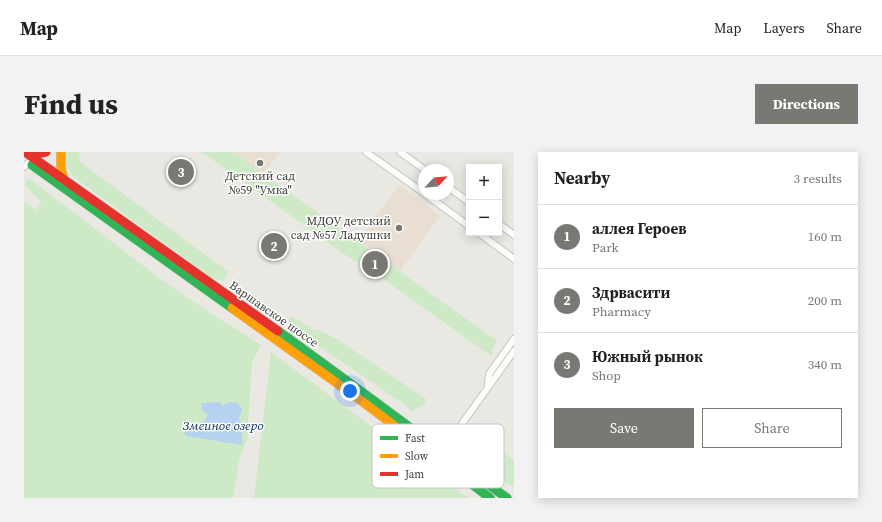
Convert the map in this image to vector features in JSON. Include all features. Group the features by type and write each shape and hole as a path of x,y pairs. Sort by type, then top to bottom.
{"main road":[{"path":"26,152 35,154 46,152"},
{"name":"Варшавское шоссе","path":"26,152 347,380 405,424"},
{"path":"61,152 61,168 64,180"},
{"name":"Варшавское шоссе","path":"25,163 361,400 393,424"},
{"name":"Варшавское шоссе","path":"477,488 490,498"},
{"name":"Варшавское шоссе","path":"493,488 507,498"}],"street":[{"path":"400,152 418,166"},
{"path":"369,153 418,189"},
{"path":"454,191 466,200"},
{"path":"433,200 466,224"},
{"path":"502,226 514,235"},
{"path":"483,236 514,259"},
{"path":"462,424 487,388 514,339"},
{"path":"500,364 514,350"}],"shaded area":[{"name":"Детский сад №59 \"Умка\"","path":"232,152 280,152 263,175"},
{"name":"МДОУ детский сад №57 Ладушки","path":"399,185 440,216 400,271 358,240"}],"green space":[{"path":"63,152 80,152 80,162 229,272 223,281 211,277 72,176 63,161"},
{"path":"202,152 233,152 497,341 491,351 494,353 491,356 376,274 344,254"},
{"path":"27,179 34,182 162,280 261,345 252,363 247,439 239,461 233,498 24,498 24,202 36,210 41,202 25,185","holes":["201,403 222,406 239,418 242,430 183,428 191,426 203,428 203,423 208,415 202,410"]},
{"path":"289,316 297,319 313,330 318,330 340,341 426,399 424,404 412,412 405,405 298,332 289,323"},
{"path":"271,352 372,427 372,488 455,488 468,498 254,498"},
{"path":"504,454 514,461 514,487 505,482"}],"water":[{"name":"Змеиное озеро","path":"220,402 222,406 229,402 238,403 242,410 239,418 242,430 242,445 186,436 182,428 191,426 203,428 203,423 208,415 202,410 201,403"}],"traffic: fast":[{"path":"32,165 232,308"},
{"path":"278,331 406,424"},
{"path":"477,488 490,498"},
{"path":"493,488 507,498"}],"traffic: slow":[{"path":"61,152 61,168 64,180"},
{"path":"232,308 392,424"}],"traffic: jam":[{"path":"25,152 278,331"},
{"path":"26,152 35,154 46,152"}],"place":[{"name":"Детский сад №59 \"Умка\"","path":"260,163"},
{"name":"Южный рынок","path":"181,172"},
{"name":"МДОУ детский сад №57 Ладушки","path":"399,228"},
{"name":"Здрвасити","path":"274,246"},
{"name":"аллея Героев","path":"375,264"}]}
